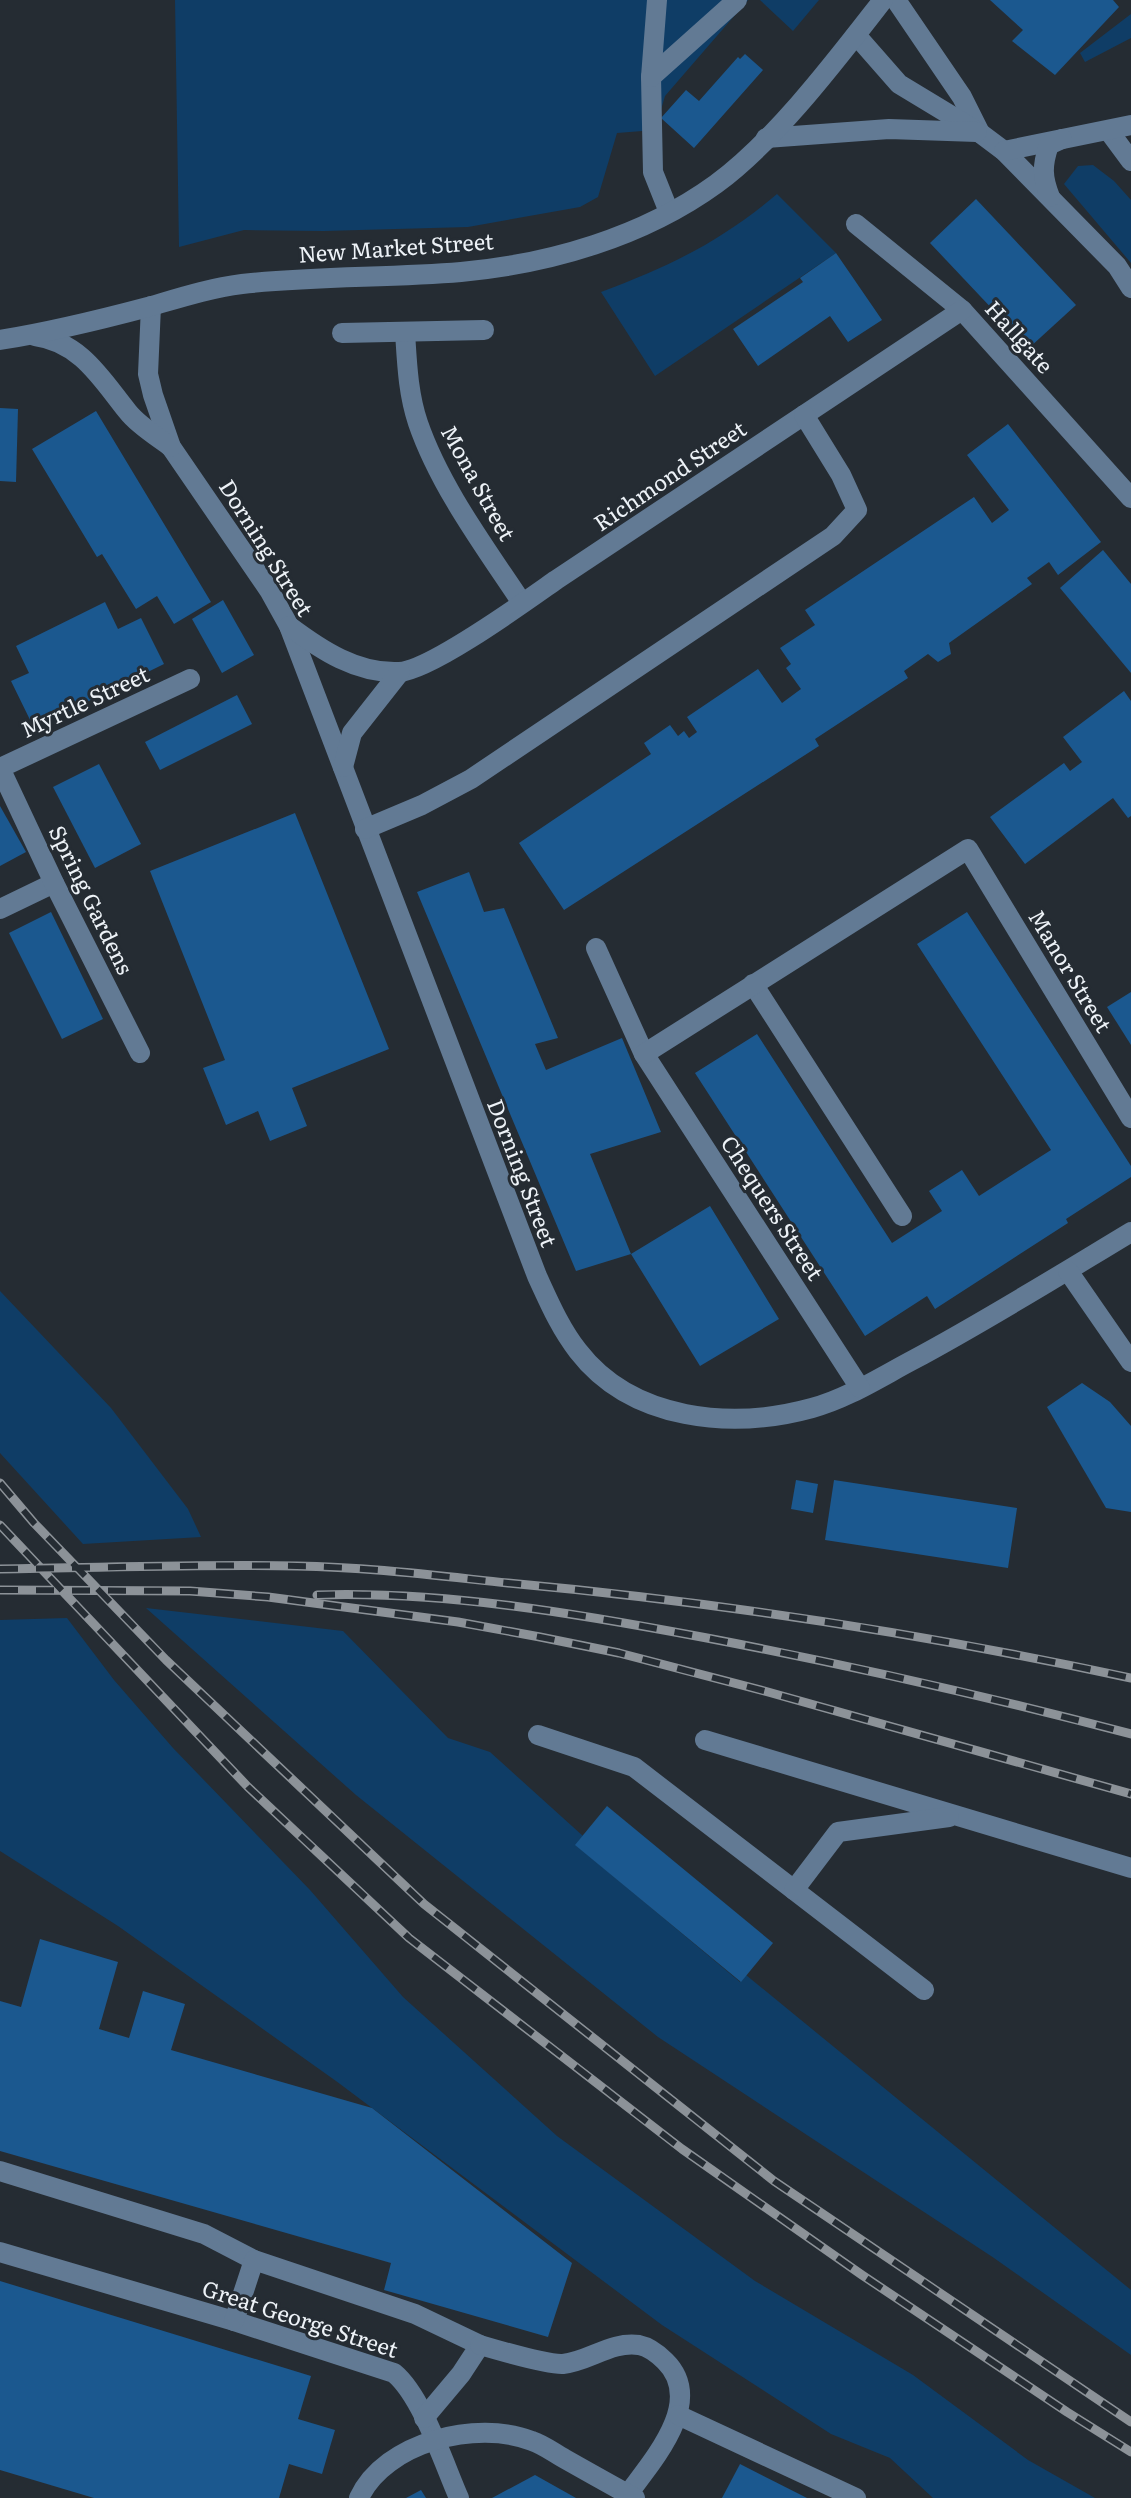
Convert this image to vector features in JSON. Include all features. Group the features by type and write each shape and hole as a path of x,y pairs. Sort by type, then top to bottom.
{"street":[{"path":"657,0 651,77 653,172 669,212"},
{"path":"651,77 737,0"},
{"name":"New Market Street","path":"0,340 85,324 239,284 461,272 523,263 611,238 669,212 718,183 766,138 883,0"},
{"path":"896,0 962,97 980,133"},
{"path":"856,35 899,84 1004,151 1117,266 1131,288"},
{"path":"1004,151 1131,125"},
{"path":"766,138 889,129 980,133"},
{"path":"1050,197 1043,178 1043,162 1049,145 1070,136 1126,147"},
{"name":"Hallgate","path":"856,224 962,310 1131,498"},
{"name":"Dorning Street","path":"151,306 148,374 171,447 269,590 289,626 537,1276 556,1317 579,1352 606,1378 647,1405 722,1420 770,1418 815,1408 860,1388 992,1317 1131,1232"},
{"name":"Richmond Street","path":"343,767 352,733 400,672 423,666 522,603 962,310"},
{"path":"342,333 484,330"},
{"name":"Mona Street","path":"405,332 408,380 425,440 449,488 522,603"},
{"name":"Dorning Street","path":"28,335 60,343 85,360 130,415 171,447"},
{"path":"365,829 422,805 471,779 833,536 857,510 836,466 804,415"},
{"path":"289,626 320,649 343,661 376,670 400,672"},
{"name":"Myrtle Street","path":"0,768 190,679"},
{"name":"Spring Gardens","path":"0,768 140,1053"},
{"name":"Manor Street","path":"753,984 968,849 1131,1118"},
{"path":"0,909 54,883"},
{"name":"Chequers Street","path":"596,948 644,1054 860,1388"},
{"path":"644,1054 753,984 902,1216"},
{"path":"1068,1271 1131,1362"},
{"path":"538,1735 634,1767 924,1990"},
{"path":"705,1740 1131,1868"},
{"path":"794,1890 838,1832 957,1816"},
{"path":"0,2171 204,2234 254,2260 415,2314 480,2345 561,2364 613,2346 641,2345 658,2354 672,2367 679,2385 678,2415 631,2496 532,2440 500,2434 433,2440 406,2451 380,2468 359,2498"},
{"name":"Great George Street","path":"0,2252 234,2321 394,2373 405,2382 424,2418 459,2498"},
{"path":"234,2321 254,2260"},
{"path":"424,2418 461,2374 480,2345"},
{"path":"678,2415 856,2498"}],"shaded area":[{"path":"175,0 748,0 665,96 655,130 617,133 598,197 580,207 468,227 244,230 179,247"},
{"path":"760,0 819,0 793,31"},
{"path":"1131,14 1131,38 1085,62 1080,53"},
{"path":"1093,165 1114,181 1131,200 1131,263 1064,184 1078,166"},
{"path":"777,194 836,253 655,376 601,292 694,251 735,226"},
{"path":"0,1291 111,1408 188,1509 201,1537 83,1544 0,1453"},
{"path":"146,1608 343,1631 448,1738 490,1752 583,1836 576,1845 740,1982 746,1975 1131,2290 1131,2355 994,2258 658,2037 356,1795"},
{"path":"67,1618 114,1680 173,1748 310,1890 403,1997 557,2136 755,2281 913,2375 1028,2460 1095,2498 933,2498 890,2458 831,2434 662,2325 336,2081 118,1926 0,1851 0,1620"}],"building":[{"path":"990,0 1113,0 1119,7 1055,75 1012,41 1023,30"},
{"path":"745,54 763,70 694,148 661,118 686,90 699,101 738,57 740,59"},
{"path":"976,199 1076,305 1029,348 930,243"},
{"path":"836,253 882,320 848,342 830,316 758,366 733,329 803,282 800,278"},
{"path":"0,408 18,409 16,482 0,481"},
{"path":"96,411 211,602 174,624 157,596 136,609 102,554 97,557 32,449"},
{"path":"1008,424 1101,542 1058,575 1049,562 1027,578 1032,584 949,643 951,654 938,662 928,654 904,671 908,678 815,739 819,746 564,910 519,843 651,754 644,743 670,725 678,736 684,731 689,738 697,732 687,717 758,669 782,703 801,689 786,668 791,664 780,648 815,625 805,610 974,497 992,523 1009,510 967,455"},
{"path":"1103,550 1131,584 1131,673 1060,588"},
{"path":"223,600 254,655 222,673 192,619"},
{"path":"105,602 118,629 141,618 164,664 34,728 11,681 29,673 16,646"},
{"path":"1124,691 1131,701 1131,816 1128,818 1113,798 1025,864 990,817 1064,763 1070,771 1082,762 1063,737"},
{"path":"237,695 252,724 160,770 145,742"},
{"path":"99,764 141,844 95,868 53,787"},
{"path":"0,806 26,852 0,866"},
{"path":"295,813 389,1049 292,1088 307,1126 270,1141 258,1111 226,1125 203,1068 225,1060 150,871"},
{"path":"469,872 484,912 504,908 558,1038 535,1044 546,1070 622,1038 661,1132 590,1154 631,1254 576,1271 417,892"},
{"path":"51,912 103,1019 62,1039 9,933"},
{"path":"967,912 1131,1166 1131,1177 1066,1219 1068,1223 935,1309 927,1296 865,1336 695,1073 757,1034 892,1243 942,1211 929,1191 962,1170 979,1196 1051,1150 917,944"},
{"path":"1131,992 1131,1045 1107,1007"},
{"path":"710,1206 779,1319 700,1366 631,1254"},
{"path":"1082,1383 1110,1402 1131,1426 1131,1512 1106,1508 1047,1407"},
{"path":"796,1480 818,1484 813,1513 791,1509"},
{"path":"834,1480 1017,1508 1008,1568 825,1540"},
{"path":"607,1806 773,1943 741,1982 575,1845"},
{"path":"40,1939 118,1962 99,2029 129,2038 143,1991 185,2004 171,2050 372,2108 572,2263 548,2337 384,2290 391,2263 0,2151 0,2001 21,2007"},
{"path":"0,2281 311,2376 298,2419 335,2430 322,2474 289,2464 279,2498 94,2498 0,2470"},
{"path":"740,2464 807,2498 722,2498"},
{"path":"535,2475 576,2498 492,2498"},
{"path":"421,2490 426,2498 406,2498"}],"railway":[{"path":"0,1483 34,1523 166,1660 424,1904 774,2181 1131,2422"},
{"path":"0,1525 248,1787 409,1938 682,2149 862,2275 1131,2452"},
{"path":"0,1569 260,1566 403,1572 743,1610 976,1647 1131,1678"},
{"path":"0,1590 190,1591 268,1597 458,1622 619,1653 1131,1794"},
{"path":"317,1595 464,1601 610,1621 866,1670 1131,1734"}]}
